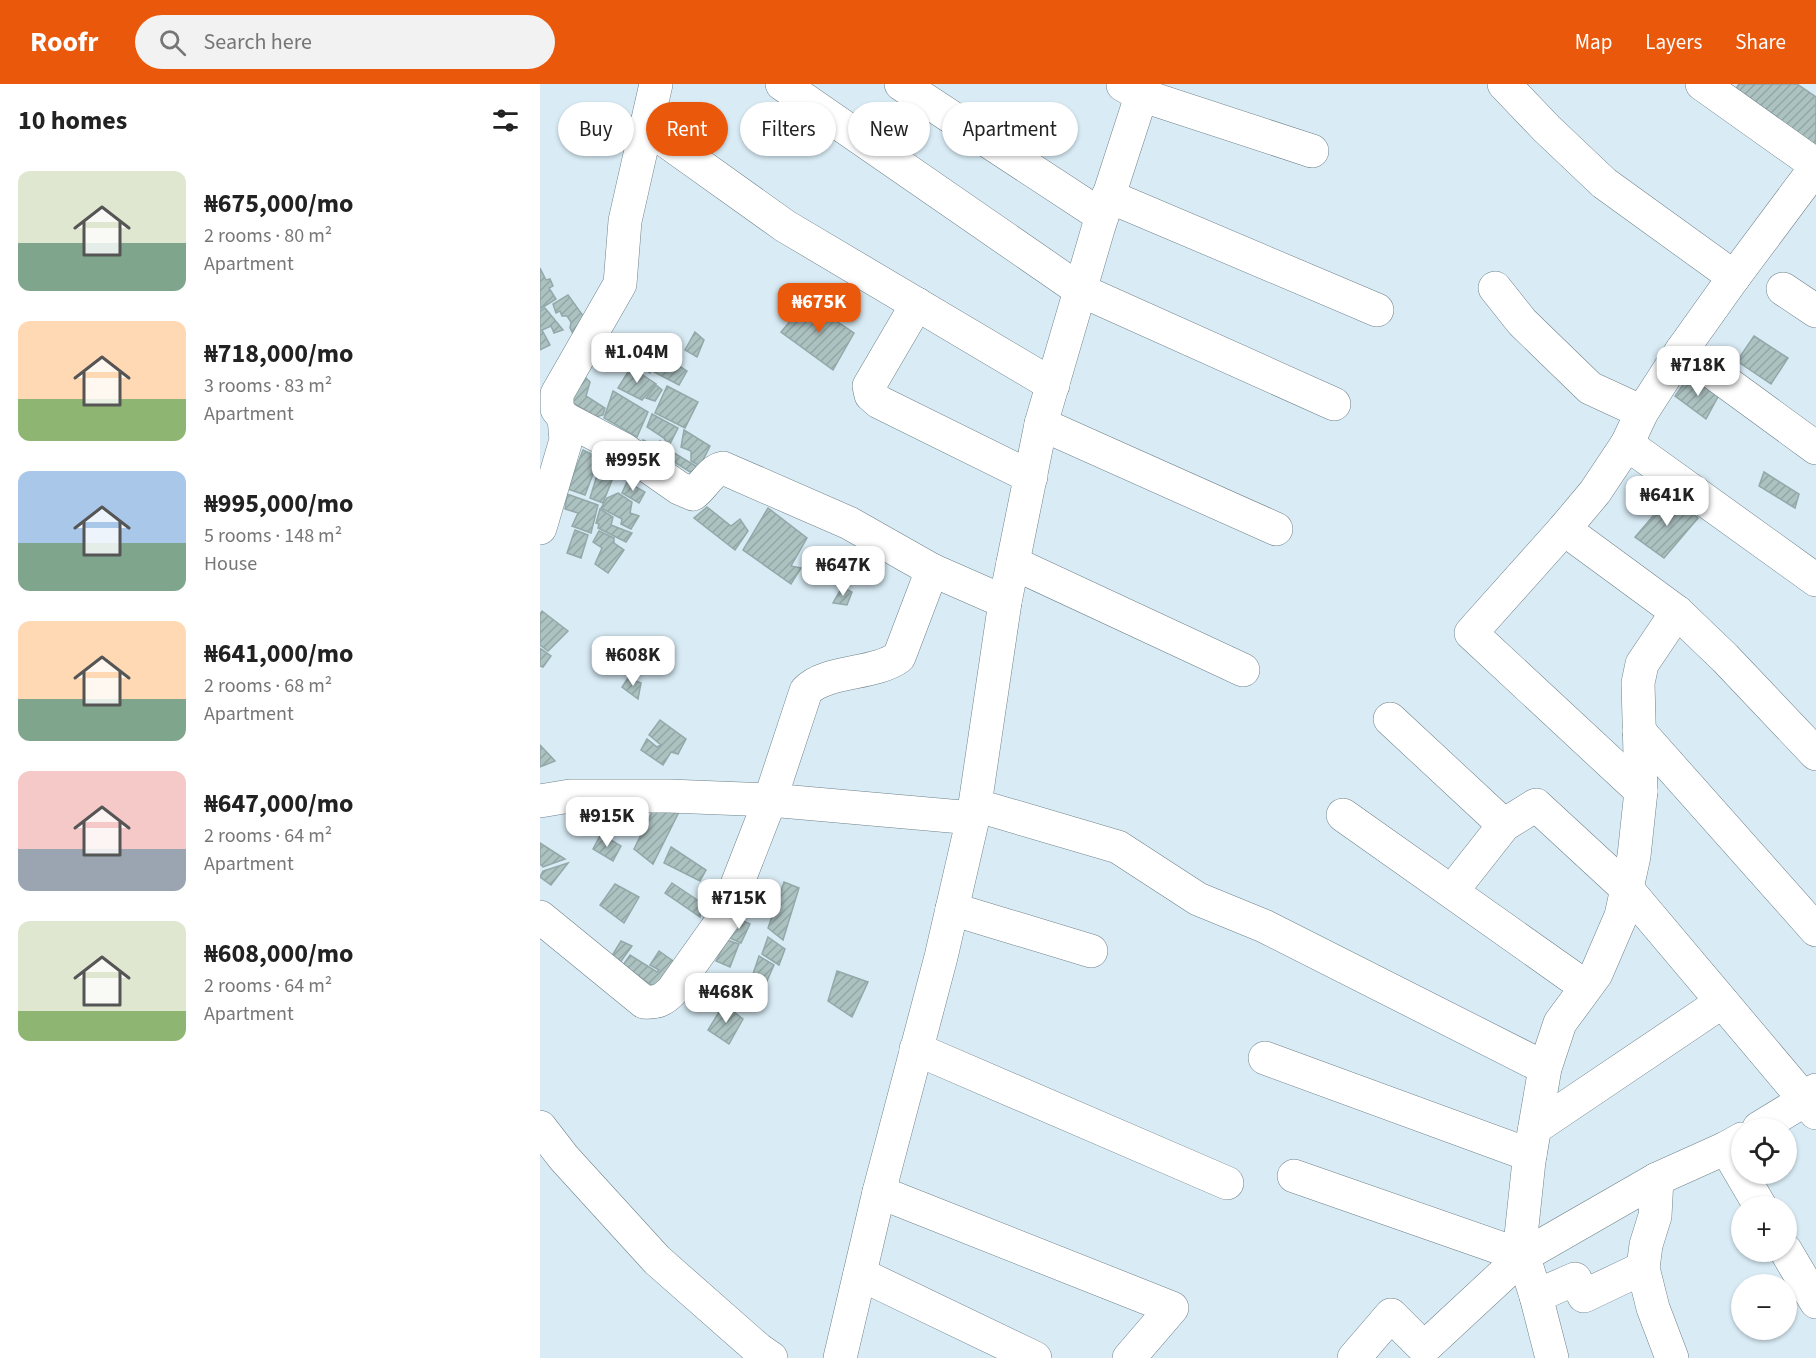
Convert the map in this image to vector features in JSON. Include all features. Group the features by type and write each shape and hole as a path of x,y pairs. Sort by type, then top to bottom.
{"street":[{"path":"656,84 625,221 620,284 557,394 557,409 564,418 623,449 679,488 693,494 702,488 716,470 723,468 849,524 932,570 1005,602"},
{"path":"782,84 1080,290 1334,404"},
{"path":"901,84 1105,206 1377,310"},
{"path":"1504,84 1604,183 1734,277"},
{"path":"1641,791 1471,633 1595,492 1627,444 1642,412 1682,350 1816,166 1702,84"},
{"path":"840,1358 974,812 1005,602 1041,424 1105,206 1136,88 1312,151"},
{"path":"645,126 785,226 1053,386"},
{"path":"1495,288 1522,322 1590,388 1642,412"},
{"path":"1783,289 1816,311"},
{"path":"917,304 869,386 871,395 879,402 1031,477"},
{"path":"1682,350 1816,448"},
{"path":"540,528 566,440 564,418"},
{"path":"1041,424 1276,529"},
{"path":"1627,444 1816,580"},
{"path":"1564,529 1677,612 1725,658 1816,754"},
{"path":"1013,563 1243,670"},
{"path":"540,917 644,1002 655,1003 672,992 724,918 770,800 806,691 815,683 886,664 899,657 932,570"},
{"path":"1552,1358 1520,1245 1532,1142 1545,1068 1560,1023 1596,974 1621,916 1634,856 1641,791 1638,682 1642,664 1677,612"},
{"path":"1390,719 1504,825"},
{"path":"1639,731 1816,930"},
{"path":"540,801 570,796 669,796 974,812 1118,848 1198,899 1264,926 1545,1068"},
{"path":"1452,891 1504,825 1536,805 1627,889 1722,1002 1812,1101 1779,1118"},
{"path":"1344,815 1586,987"},
{"path":"952,909 1091,951"},
{"path":"1532,1142 1722,1002"},
{"path":"916,1049 1227,1184"},
{"path":"1265,1058 1532,1142"},
{"path":"540,1127 564,1158 657,1260 771,1358"},
{"path":"1353,1358 1391,1315 1428,1353 1522,1256 1657,1179 1731,1144"},
{"path":"1294,1176 1522,1256"},
{"path":"1657,1179 1655,1216 1646,1245 1643,1268 1653,1308 1672,1358"},
{"path":"879,1192 1172,1308 1129,1358"},
{"path":"1792,1262 1816,1302"},
{"path":"1536,1296 1575,1279 1584,1296 1643,1268"},
{"path":"860,1274 1035,1358"}],"building":[{"path":"1739,84 1797,84 1816,97 1816,147 1728,101"},
{"path":"540,268 546,280 550,279 553,286 549,288 556,299 540,309"},
{"path":"568,295 584,317 576,340 570,328 571,322 567,316 562,316 560,311 556,313 553,304"},
{"path":"807,301 854,333 833,370 781,332"},
{"path":"545,308 563,330 554,333 551,326 542,330 550,345 540,350 540,311"},
{"path":"695,332 704,340 697,357 685,350"},
{"path":"1754,336 1788,358 1771,384 1737,361"},
{"path":"641,352 659,361 650,373 632,362"},
{"path":"665,357 687,371 679,385 654,372"},
{"path":"631,367 656,384 642,400 618,388"},
{"path":"1690,375 1719,395 1706,419 1675,396"},
{"path":"584,376 590,382 586,396 605,408 603,415 596,417 570,401"},
{"path":"656,385 662,390 655,401 646,398"},
{"path":"667,386 698,402 685,428 655,413"},
{"path":"613,391 648,412 637,437 604,418"},
{"path":"652,414 678,428 669,446 664,438 647,427"},
{"path":"684,430 710,446 700,466 691,461 691,451 681,447"},
{"path":"643,440 653,445 660,441 668,448 663,457 642,445"},
{"path":"583,450 599,458 585,495 568,489"},
{"path":"674,453 699,468 690,472 671,460"},
{"path":"602,459 618,465 603,503 590,498"},
{"path":"1764,472 1799,494 1795,508 1759,486"},
{"path":"627,482 645,492 639,503 622,493"},
{"path":"618,493 632,502 630,513 639,516 631,529 621,524 622,519 601,508 607,498"},
{"path":"567,494 598,505 591,533 572,526 578,513 565,509"},
{"path":"1671,495 1698,518 1664,558 1635,537"},
{"path":"707,507 731,526 740,519 748,531 735,550 694,518"},
{"path":"768,508 807,538 791,566 801,568 791,584 743,550"},
{"path":"600,509 613,517 611,525 632,533 626,542 598,528 599,524 596,523"},
{"path":"575,530 588,535 581,558 567,553"},
{"path":"599,531 614,538 614,543 624,550 608,573 595,564 602,548 593,542"},
{"path":"842,587 852,592 847,605 833,603"},
{"path":"542,611 568,631 548,651 540,645 540,614"},
{"path":"540,648 551,656 543,667 540,666"},
{"path":"628,678 641,683 638,699 622,687"},
{"path":"660,720 686,739 678,754 671,752 663,765 641,750 647,739 657,747 661,745 649,735"},
{"path":"540,745 555,761 540,767"},
{"path":"657,802 683,804 653,864 634,849"},
{"path":"601,834 621,846 613,861 593,849"},
{"path":"540,843 565,859 543,867 540,864"},
{"path":"671,847 706,870 700,881 664,863"},
{"path":"568,863 551,885 540,877 543,871"},
{"path":"784,882 799,888 783,940 768,928"},
{"path":"672,883 702,903 700,917 665,893"},
{"path":"615,884 639,897 624,923 600,905"},
{"path":"736,918 750,924 741,943 730,938"},
{"path":"768,937 785,949 779,965 762,954"},
{"path":"727,940 739,944 730,967 716,961"},
{"path":"621,941 632,946 619,964 610,959"},
{"path":"659,951 676,963 660,991 623,965 630,955 657,972 659,970 650,965"},
{"path":"759,956 774,965 766,983 753,974"},
{"path":"837,971 868,982 852,1017 828,1001"},
{"path":"724,1004 743,1019 729,1044 708,1030"}]}
